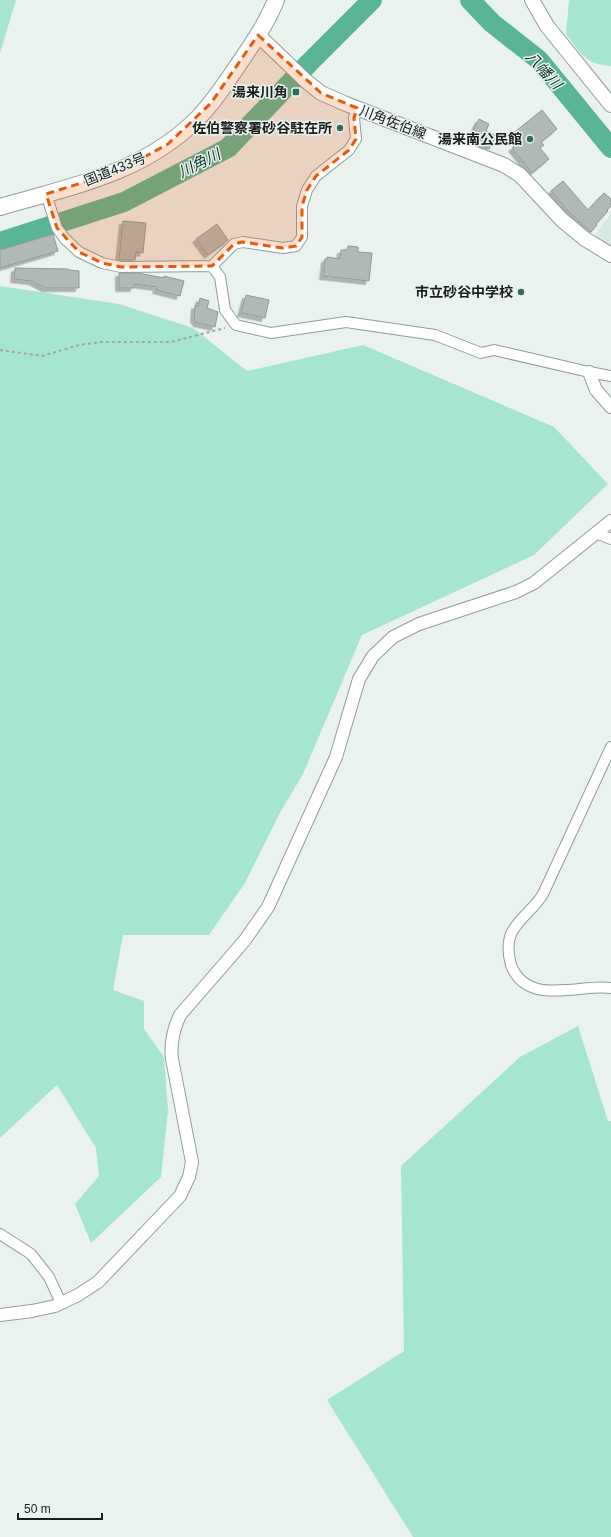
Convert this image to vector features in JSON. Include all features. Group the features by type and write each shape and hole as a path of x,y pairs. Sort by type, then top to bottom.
{"highway":[{"name":"国道433号","path":"0,207 117,172 147,158 168,144 211,104 266,23 276,0"}],"main road":[{"path":"532,0 547,26 611,104"},
{"name":"川角佐伯線","path":"258,35 294,70 321,93 504,165 520,175 562,220 585,238 611,255"}],"street":[{"path":"46,194 57,228 65,239 79,252 102,263 121,267 212,266 234,244 243,242 283,248 296,246 302,237 302,206 307,190 316,176 349,150 356,138 354,118 357,108"},
{"path":"212,266 220,277 225,310 236,325 271,333 346,322 435,335 481,353 494,350 611,376"},
{"path":"589,372 596,390 611,407"},
{"path":"0,1315 32,1311 61,1303 78,1295 98,1282 180,1196 189,1177 192,1162 170,1048 175,1026 180,1015 245,940 268,907 336,757 359,679 373,656 394,637 419,624 504,597 534,583 611,521"},
{"path":"596,533 611,539"},
{"path":"611,747 543,894 516,926 512,933 508,950 512,966 516,974 528,985 536,989 552,991 611,988"},
{"path":"0,1234 31,1254 49,1277 61,1303"}],"path":[{"path":"0,350 42,356 78,345 102,342 171,342 236,325"}],"highlighted area":[{"path":"258,35 321,93 357,108 354,118 356,139 349,150 316,176 307,190 302,206 302,237 296,246 283,248 243,242 234,244 212,266 121,267 102,263 79,252 57,228 46,194 117,172 168,144 211,103"}],"shaded area":[{"path":"611,213 611,248 593,237"}],"green space":[{"path":"0,0 16,0 0,53"},
{"path":"569,0 611,0 611,66 595,63 584,57 566,34"},
{"path":"0,286 119,304 193,328 247,371 363,345 554,427 608,484 534,555 362,635 303,774 280,813 245,883 209,935 123,935 113,990 144,1001 144,1029 164,1057 168,1110 161,1177 91,1243 75,1204 99,1176 96,1148 57,1085 0,1138"},
{"path":"578,1026 608,1121 611,1121 611,1537 413,1537 327,1400 404,1351 401,1166 520,1057"}],"building":[{"name":"湯来南公民館","path":"542,110 557,129 541,142 544,145 540,148 549,159 532,173 512,148 518,143 511,135"},
{"path":"479,119 489,124 486,131 496,136 489,149 469,139"},
{"path":"563,181 588,210 604,193 611,199 611,206 607,210 608,211 591,232 568,211 551,191"},
{"path":"123,221 146,223 143,253 136,252 135,260 119,260"},
{"path":"217,224 228,240 208,255 196,239"},
{"path":"53,234 58,251 0,268 0,250"},
{"path":"348,246 358,247 358,252 372,253 369,281 323,276 325,259 327,259 327,257 340,259 341,250 347,250"},
{"path":"15,268 68,269 79,271 79,288 45,288 32,281 14,279"},
{"path":"119,273 138,273 164,278 164,276 184,281 180,296 156,290 157,287 134,284 134,288 119,288"},
{"path":"246,295 269,300 265,318 241,313"},
{"path":"200,298 209,301 207,308 218,312 215,327 197,323 194,319 195,305 198,306"}],"waterway":[{"name":"川角川","path":"0,242 124,202 228,148 308,64 372,0"},
{"name":"八幡川","path":"470,0 492,23 539,60 611,148"}],"place":[{"name":"湯来川角","path":"296,92"},
{"name":"佐伯警察署砂谷駐在所","path":"340,128"},
{"name":"湯来南公民館","path":"530,139"},
{"name":"市立砂谷中学校","path":"521,292"}]}
